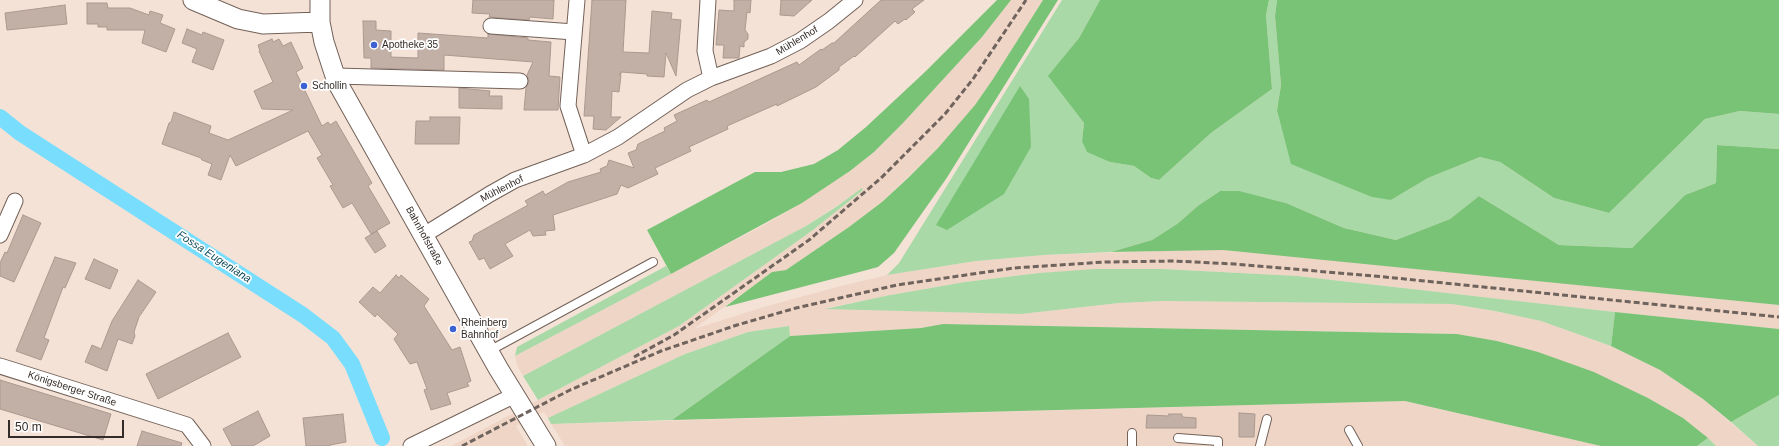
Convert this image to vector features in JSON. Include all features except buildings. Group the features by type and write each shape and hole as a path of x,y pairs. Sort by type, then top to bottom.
{"street":[{"path":"193,0 238,19 263,24 320,22"},
{"name":"Bahnhofstraße","path":"320,0 320,22 324,42 337,82 489,351 546,446"},
{"path":"577,0 568,106 584,154"},
{"path":"708,0 705,51 711,78"},
{"name":"Mühlenhof","path":"424,234 515,180 584,154 618,137 687,90 711,78 771,56 800,41 829,22 855,0"},
{"path":"491,26 574,32"},
{"path":"336,76 520,81"},
{"path":"0,235 15,202"},
{"name":"Königsberger Straße","path":"0,366 187,425 202,446"},
{"path":"411,446 515,395"}],"lane":[{"path":"489,351 653,262"},
{"path":"1260,446 1267,419"},
{"path":"1349,430 1358,446"},
{"path":"1132,433 1132,446"},
{"path":"1178,438 1218,441 1218,446"}],"shaded area":[{"path":"1011,0 1043,0 975,105 938,148 882,202 849,227 786,270 772,272 694,329 767,306 887,275 976,261 1044,255 1191,250 1223,250 1323,259 1779,305 1779,329 1297,276 1163,269 1039,273 965,282 827,308 1021,314 1119,303 1163,301 1452,304 1541,321 1611,346 1660,370 1703,399 1758,446 1716,446 1683,418 1648,398 1594,372 1497,341 1457,334 943,324 921,328 790,336 789,326 748,332 685,354 548,418 544,412 516,426 528,446 451,446 679,326 813,230 863,190 862,189 806,226 523,376 517,365 515,356 764,225 802,203 850,171 874,152 903,123 982,37"},
{"path":"1405,401 1601,446 565,446 551,424"}],"green space":[{"path":"997,0 1011,0 982,37 903,123 874,152 850,171 802,203 671,274 647,230 755,172 781,172 814,164 838,150 866,127 926,71"},
{"path":"1043,0 1058,0 946,179 894,253 878,267 725,307 772,272 786,270 849,227 882,202 908,178 938,148 975,105"},
{"path":"1062,0 1100,0 1079,38 1049,76 1084,123 1082,141 1110,162 1134,166 1151,178 1159,180 1211,133 1272,89 1266,15 1269,0 1277,0 1275,16 1281,85 1277,110 1391,200 1428,178 1480,157 1500,162 1554,198 1609,213 1705,119 1740,111 1779,114 1779,149 1717,145 1716,183 1685,195 1632,248 1559,245 1479,196 1450,219 1396,240 1344,228 1286,203 1220,191 1199,205 1177,224 1152,240 1111,252 1044,255 976,261 887,275 899,263"},
{"path":"1100,0 1269,0 1266,15 1272,89 1211,133 1159,180 1151,178 1134,166 1110,162 1087,152 1082,141 1084,123 1048,76 1079,38"},
{"path":"1277,0 1779,0 1779,114 1740,111 1705,119 1609,213 1554,198 1500,162 1480,157 1428,178 1391,200 1372,197 1291,164 1277,110 1281,85 1275,16"},
{"path":"1020,86 1029,99 1031,147 1004,194 947,230 936,225"},
{"path":"1717,145 1779,149 1779,305 1223,250 1111,252 1152,240 1177,224 1199,205 1220,191 1239,191 1286,203 1344,228 1396,240 1450,219 1479,196 1559,245 1632,248 1685,195 1716,183"},
{"path":"862,188 863,190 813,230 679,326 538,400 523,376 806,226"},
{"path":"666,266 671,274 515,356 517,347"},
{"path":"1095,269 1163,269 1297,276 1615,312 1611,346 1541,321 1452,304 1163,301 1119,303 1021,314 825,309 885,296 965,282 1039,273"},
{"path":"1615,312 1779,329 1779,395 1731,422 1703,399 1660,370 1611,346"},
{"path":"943,324 1457,334 1497,341 1538,352 1594,372 1648,398 1683,418 1708,438 1697,446 1601,446 1405,401 672,420 790,336 921,328"},
{"path":"789,326 790,336 672,420 551,424 548,418 685,354 748,332"},
{"path":"1779,395 1779,446 1758,446 1731,422"},
{"path":"1708,438 1716,446 1697,446"}],"waterway":[{"name":"Fossa Eugeniana","path":"0,117 20,133 303,315 333,338 352,364 382,438"}],"railway":[{"path":"634,357 674,335 809,240 881,178 945,114 973,79 1026,0"},
{"path":"462,446 570,390 661,351 737,325 796,308 897,285 1014,268 1105,262 1174,261 1235,264 1385,277 1779,317"}],"place":[{"name":"Apotheke 35","path":"374,45"},
{"name":"Schollin","path":"304,86"},
{"name":"Rheinberg Bahnhof","path":"453,329"}]}
